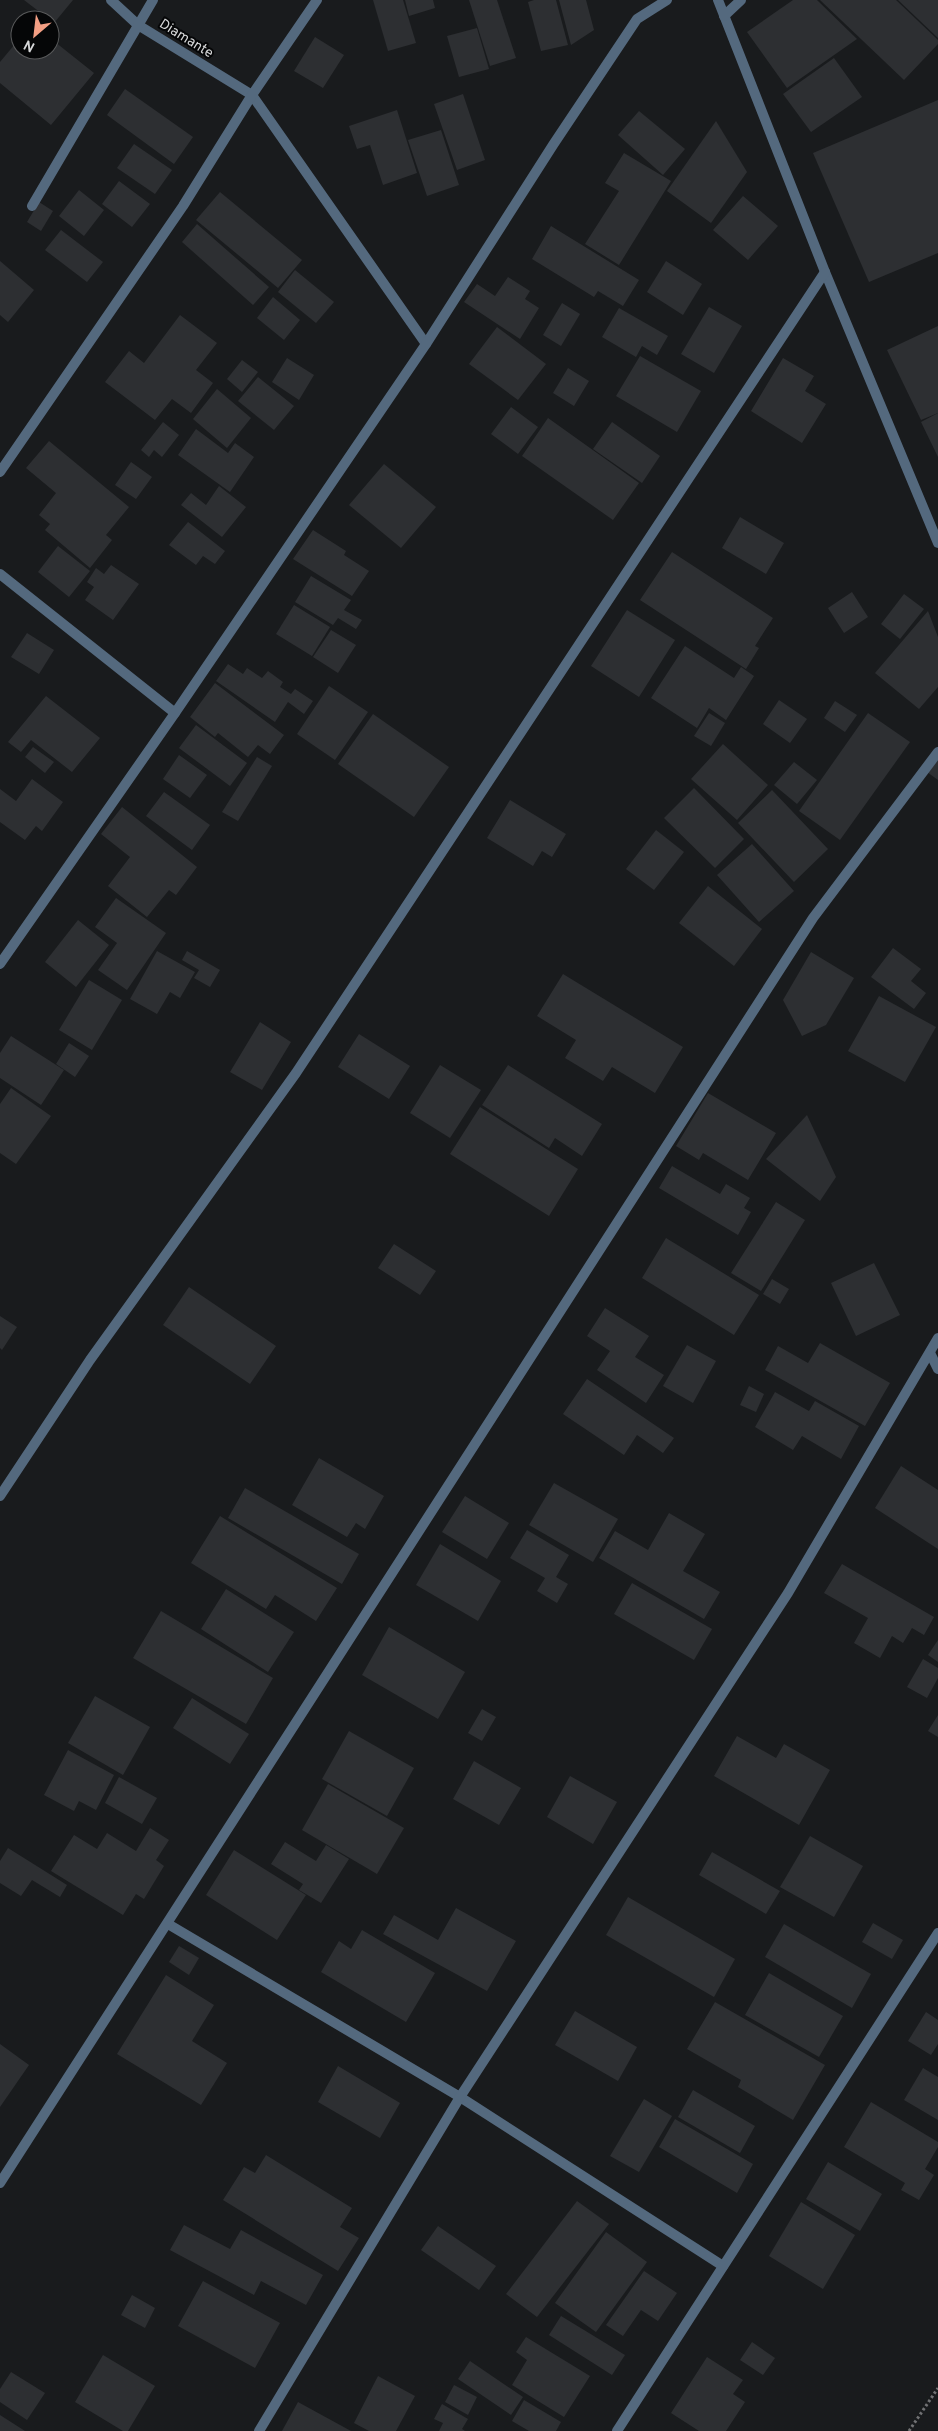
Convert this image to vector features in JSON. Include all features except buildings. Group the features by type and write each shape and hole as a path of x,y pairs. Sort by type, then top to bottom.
{"street":[{"name":"Diamante","path":"111,0 138,25 252,95"},
{"path":"32,206 153,0"},
{"path":"0,472 183,206 252,95 317,0"},
{"path":"0,964 175,713 426,344 553,145 637,19 667,0"},
{"path":"718,0 825,272 938,543"},
{"path":"724,16 741,0"},
{"path":"252,95 426,344"},
{"path":"0,1496 90,1360 296,1073 825,272"},
{"path":"0,574 175,713"},
{"path":"0,2183 813,918 938,752"},
{"path":"259,2431 460,2097 788,1593 938,1338"},
{"path":"930,1353 938,1369"},
{"path":"168,1924 460,2097 723,2266"},
{"path":"617,2431 938,1933"}],"path":[{"path":"909,2431 938,2388"}]}
